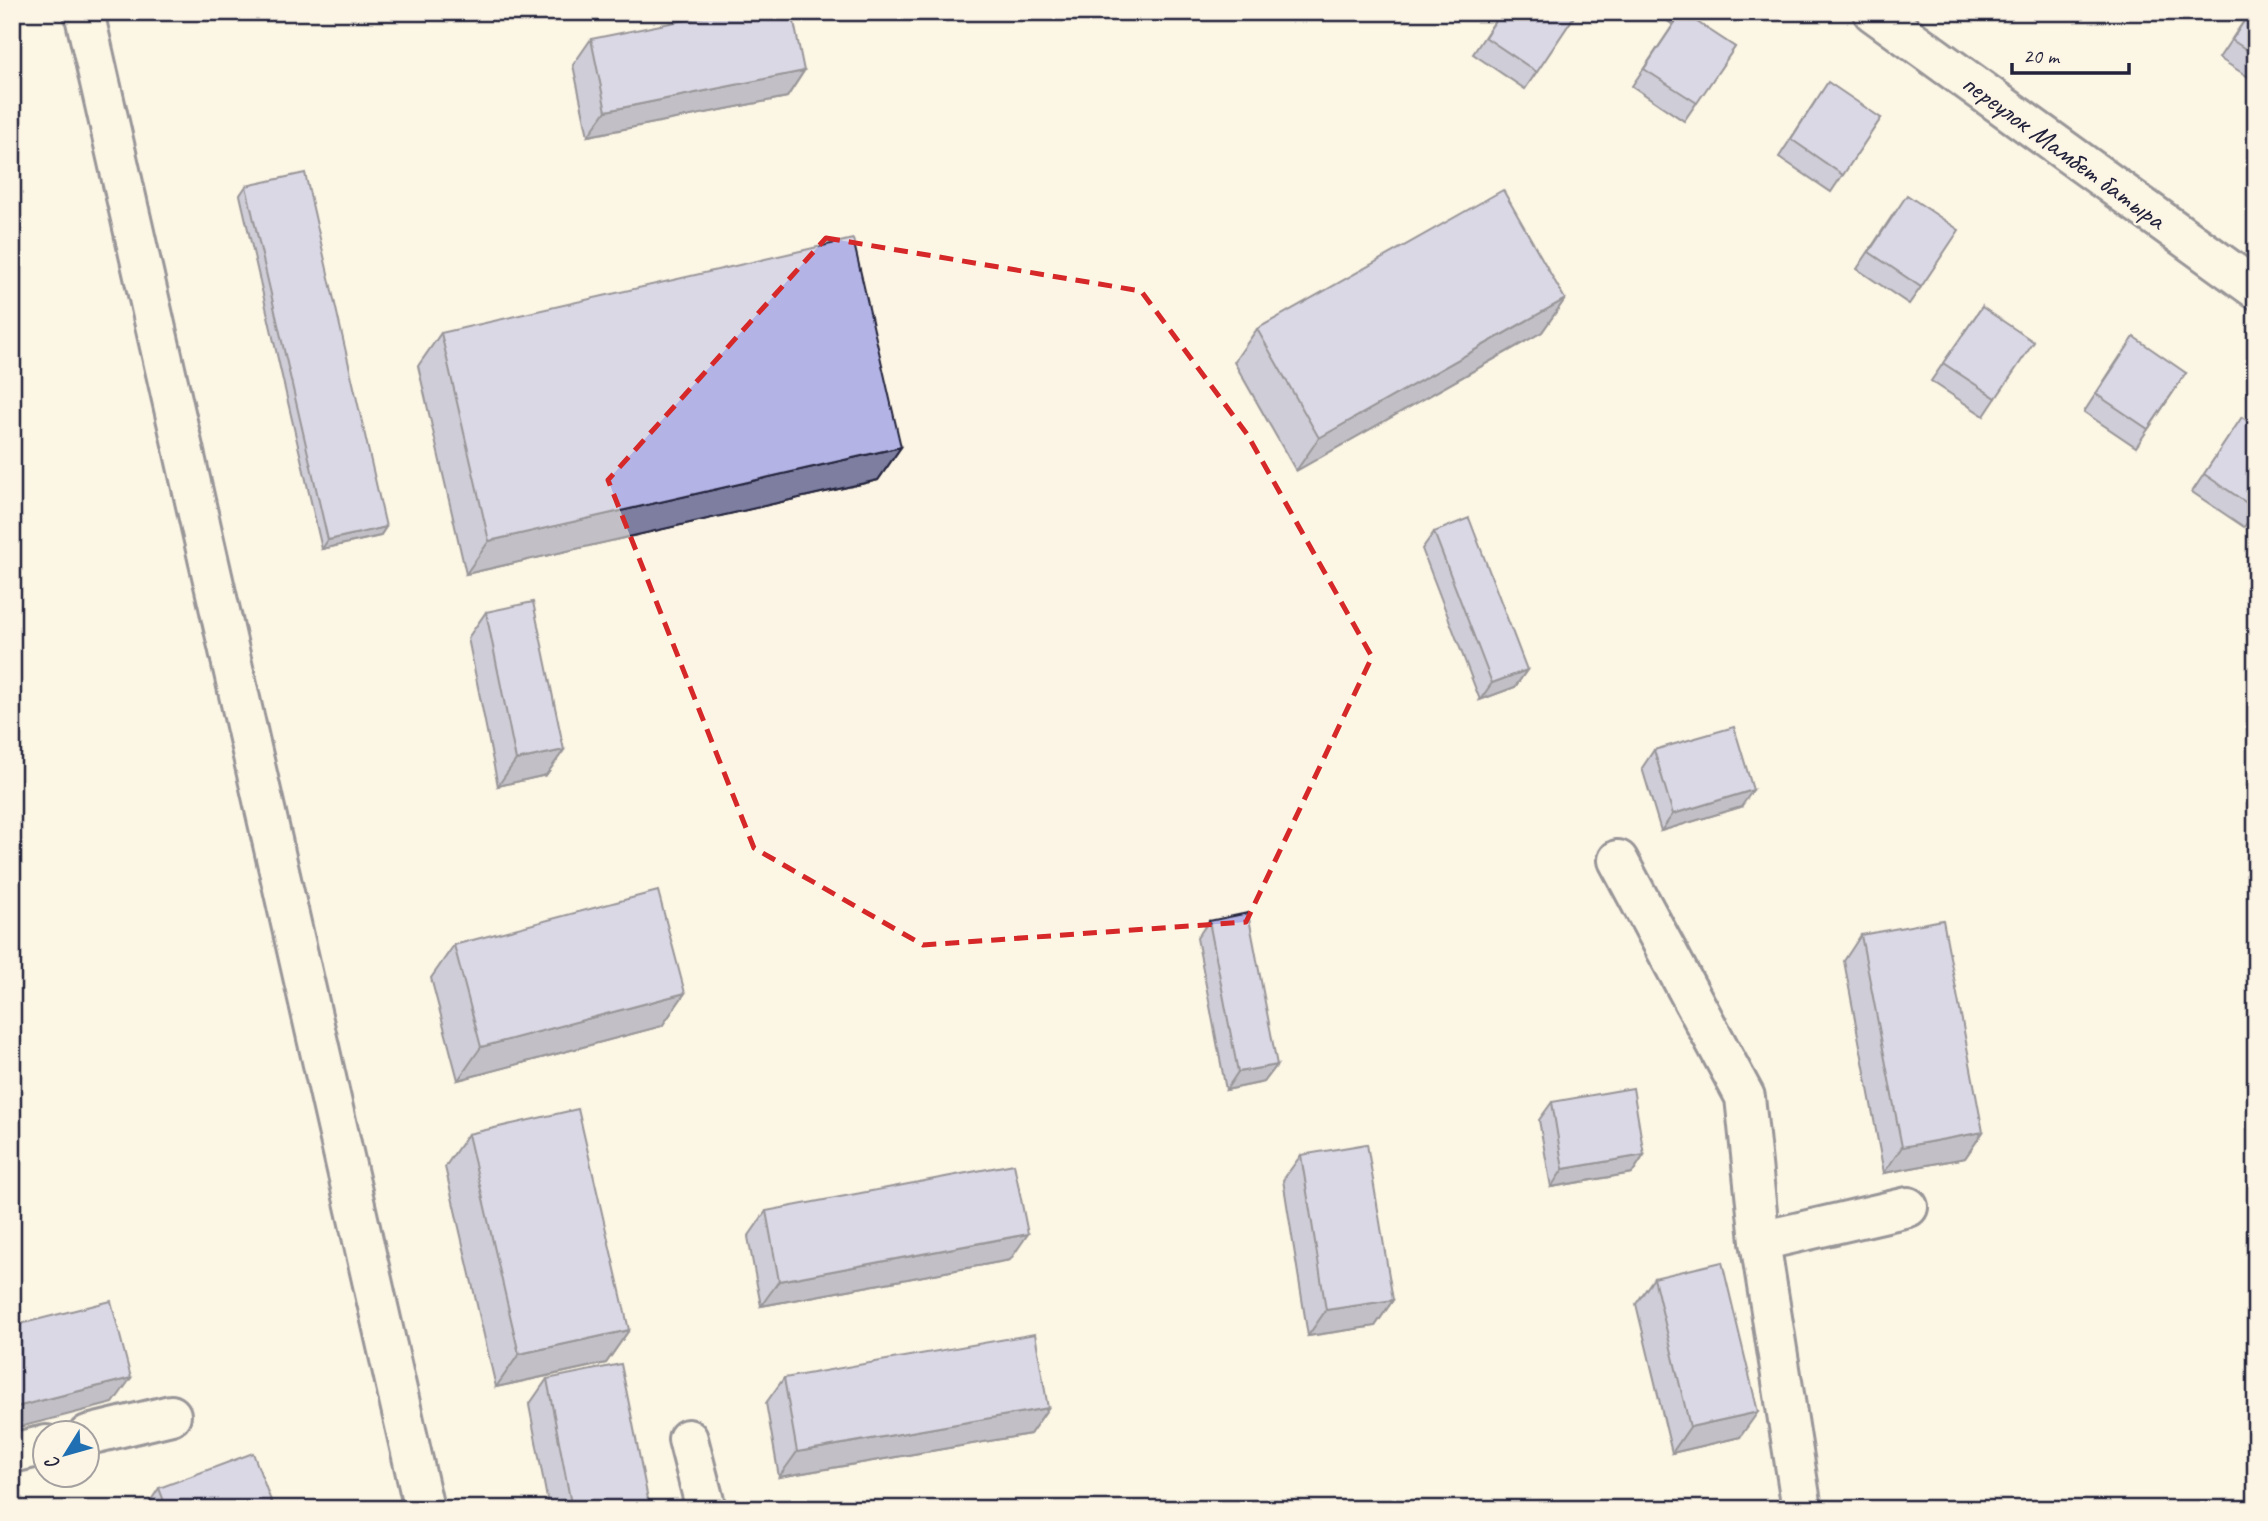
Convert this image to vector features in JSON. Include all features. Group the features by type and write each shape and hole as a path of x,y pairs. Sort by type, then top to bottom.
{"street":[{"path":"85,12 424,1509"},
{"name":"переулок Мамбет батыра","path":"1873,12 2256,289"},
{"path":"1618,860 1745,1097 1760,1241 1802,1509"},
{"path":"1760,1241 1908,1207"},
{"path":"102,1432 171,1415"},
{"path":"688,1439 706,1509"},
{"path":"12,1453 32,1448"}],"highlighted area":[{"path":"826,238 1141,291 1247,434 1372,657 1246,922 923,945 754,848 608,480"}],"building":[{"path":"725,12 792,12 804,71 606,111 591,39"},
{"path":"1501,12 1571,12 1575,15 1537,72 1485,37"},
{"path":"1682,12 1735,47 1697,103 1644,69"},
{"path":"2250,12 2256,12 2256,56 2232,40"},
{"path":"1828,82 1881,118 1843,175 1791,139"},
{"path":"305,173 386,527 328,540 246,186"},
{"path":"1503,190 1565,299 1319,438 1257,329"},
{"path":"1907,195 1959,230 1921,287 1869,252"},
{"path":"853,239 901,447 489,541 441,333"},
{"path":"1982,307 2034,342 1996,398 1943,363"},
{"path":"2134,337 2186,373 2148,429 2096,394"},
{"path":"2242,417 2256,427 2256,509 2204,474"},
{"path":"1469,518 1527,670 1492,683 1434,532"},
{"path":"533,602 564,750 516,760 486,612"},
{"path":"1734,727 1753,790 1673,814 1654,750"},
{"path":"658,891 685,993 481,1047 454,945"},
{"path":"1248,913 1277,1065 1238,1072 1209,921"},
{"path":"1943,920 1983,1132 1902,1147 1861,935"},
{"path":"1633,1088 1644,1155 1563,1169 1552,1102"},
{"path":"578,1109 629,1330 519,1354 468,1134"},
{"path":"1367,1144 1393,1300 1326,1310 1301,1155"},
{"path":"1014,1164 1028,1234 779,1281 766,1211"},
{"path":"1722,1262 1758,1412 1690,1427 1654,1278"},
{"path":"111,1301 131,1378 12,1408 12,1326"},
{"path":"1035,1334 1048,1408 797,1452 784,1378"},
{"path":"621,1364 650,1509 572,1509 547,1379"},
{"path":"253,1453 274,1509 167,1509 159,1488"}]}
